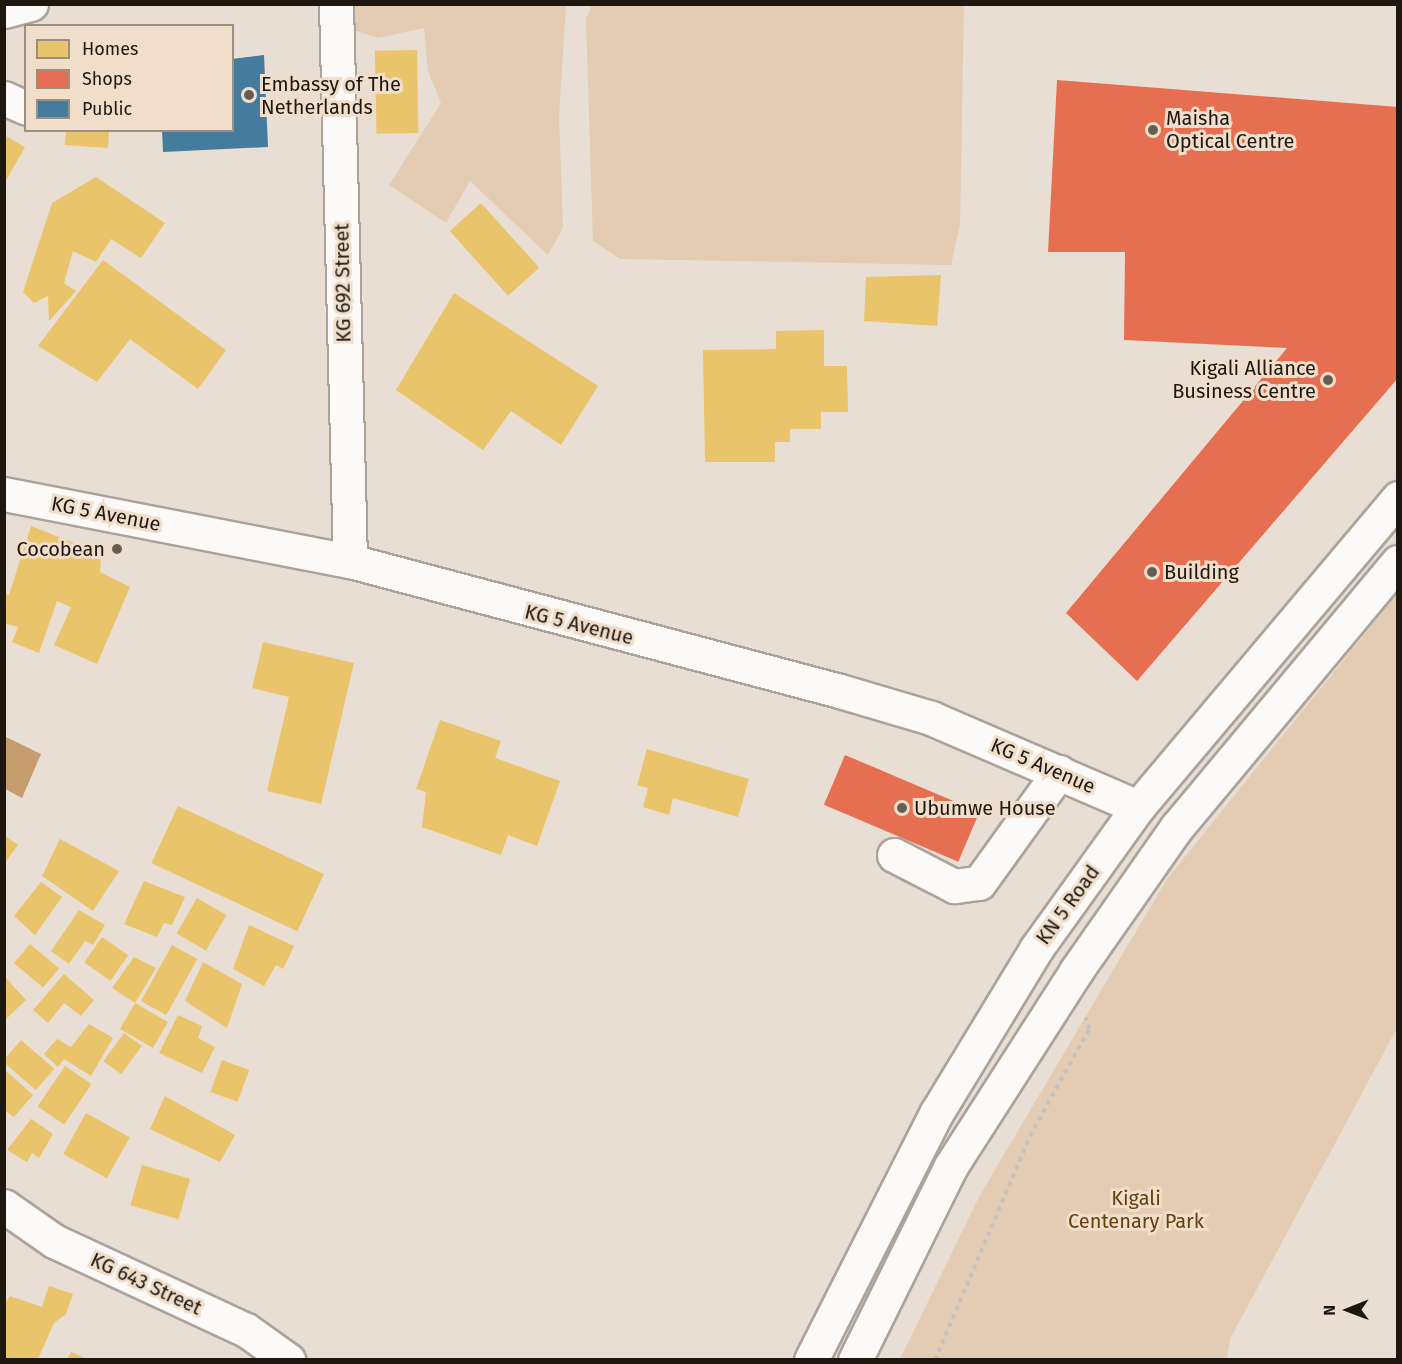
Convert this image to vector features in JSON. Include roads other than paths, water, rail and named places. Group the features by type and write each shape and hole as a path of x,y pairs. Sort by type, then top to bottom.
{"street":[{"path":"4,12 31,4"},
{"name":"KG 692 Street","path":"336,4 350,561"},
{"path":"4,98 24,107"},
{"name":"KG 5 Avenue","path":"4,494 350,561 840,691 931,718 1138,807"},
{"name":"KN 5 Road","path":"811,1359 937,1112 1036,949 1138,807 1398,498"},
{"path":"855,1359 951,1166 1076,971 1177,827 1398,562"},
{"path":"894,855 954,886 979,883 1059,772"},
{"name":"KG 643 Street","path":"4,1206 54,1241 246,1330 288,1359"}],"place":[{"name":"Embassy of The Netherlands","path":"249,95"},
{"name":"Maisha Optical Centre","path":"1153,130"},
{"name":"Kigali Alliance Business Centre","path":"1328,380"},
{"name":"Cocobean","path":"117,549"},
{"name":"Building","path":"1152,572"},
{"name":"Ubumwe House","path":"902,808"}],"park label":[{"name":"Kigali Centenary Park","path":"1136,1210"}]}
